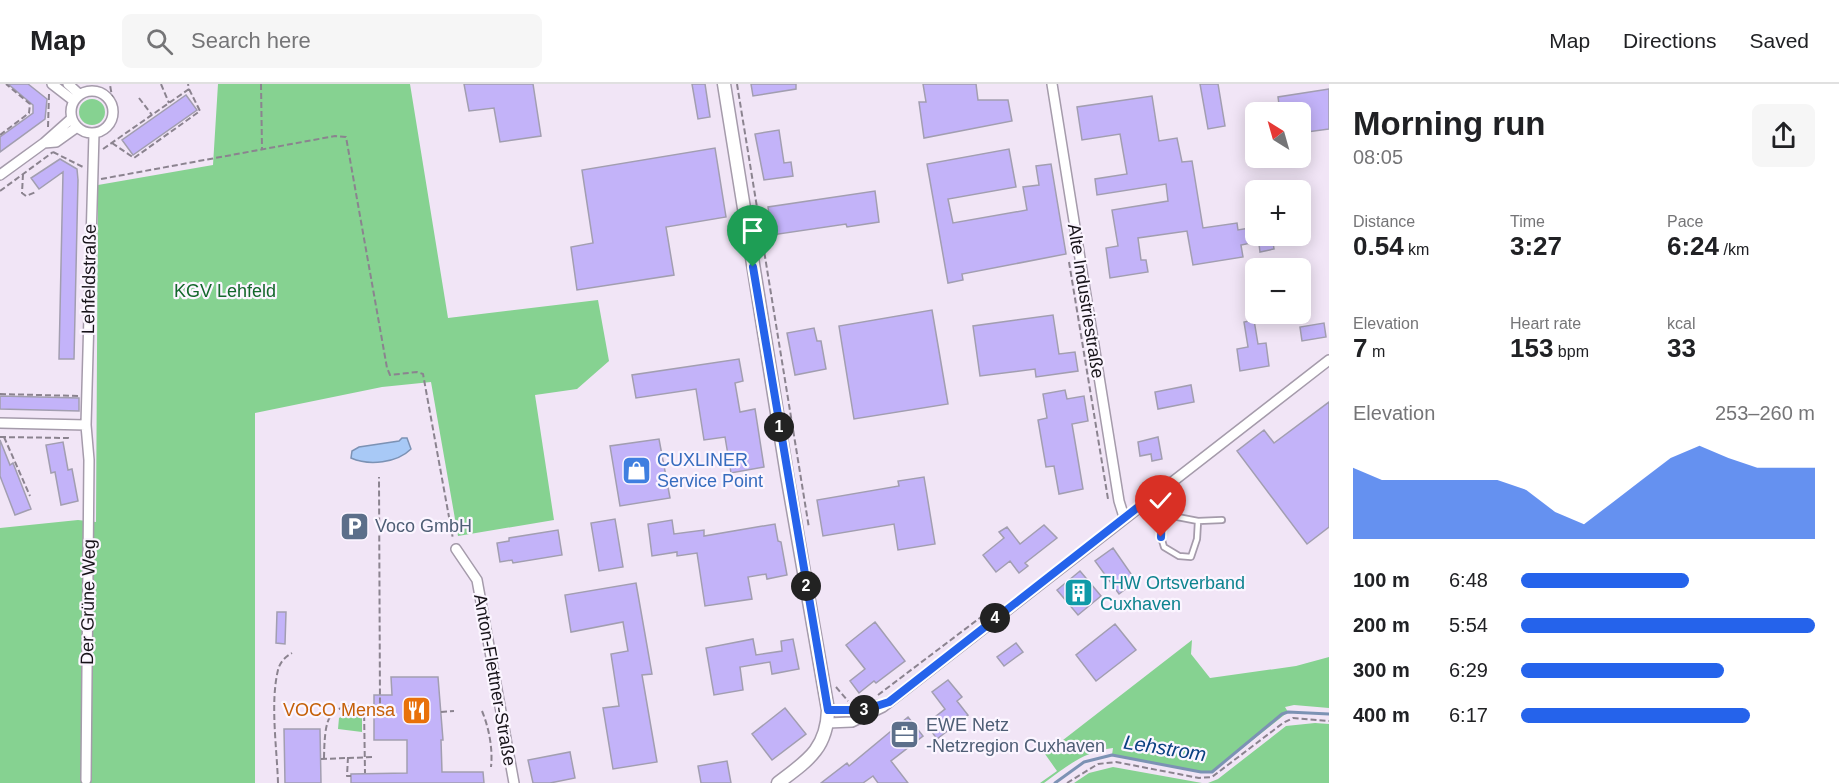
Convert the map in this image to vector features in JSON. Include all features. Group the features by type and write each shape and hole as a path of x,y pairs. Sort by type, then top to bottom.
{"street":[{"path":"52,84 76,98"},
{"path":"68,84 76,98 74,123"},
{"path":"76,98 108,84"},
{"path":"724,84 828,710 828,723 819,747 803,764 778,783"},
{"name":"Alte Industriestraße","path":"1052,84 1119,501 1124,517"},
{"path":"74,123 88,133 98,135 112,120 112,105 98,90"},
{"path":"0,175 74,123"},
{"name":"Lehfeldstraße","path":"86,425 92,180 98,135"},
{"path":"828,723 861,719 874,713 1329,360"},
{"path":"0,423 86,425"},
{"name":"Der Grüne Weg","path":"86,425 89,460 86,781"},
{"name":"Anton-Flettner-Straße","path":"456,549 477,580 514,783"},
{"path":"828,710 864,710 889,702"}],"lane":[{"path":"1142,504 1162,514 1198,521 1222,520"},
{"path":"1162,514 1161,537 1164,547 1179,556 1191,557 1197,539 1198,521"}],"path":[{"path":"0,135 29,113 30,104 6,84"},
{"path":"98,135 109,128 116,116 115,104 108,84"},
{"path":"161,84 169,103"},
{"path":"112,144 134,158 200,111 188,84"},
{"path":"261,84 262,149"},
{"path":"737,84 809,531"},
{"path":"98,148 105,149 189,89"},
{"path":"54,95 49,91 48,127 56,122"},
{"path":"139,98 152,115"},
{"path":"92,180 335,136 346,137 387,368 390,375 421,372 424,379 453,538"},
{"path":"0,191 60,146"},
{"path":"53,152 88,169"},
{"path":"23,174 22,193 26,196 36,192"},
{"path":"1069,260 1106,494 1111,503"},
{"path":"0,394 81,396"},
{"path":"4,437 30,496"},
{"path":"374,757 322,758 326,722 330,715 343,707 380,708 379,477"},
{"path":"874,698 996,605"},
{"path":"278,783 275,697 278,670 283,659 292,652"},
{"path":"834,685 850,704"},
{"path":"364,706 365,773"},
{"path":"441,712 454,711"},
{"path":"482,711 492,758 491,767"},
{"path":"1067,783 1098,764 1116,762 1199,778 1212,777 1283,723 1293,718 1329,721"},
{"path":"348,758 347,776 351,776"}],"green space":[{"name":"KGV Lehfeld","path":"218,84 410,84 448,318 598,300 609,361 577,389 535,395 554,520 458,536 431,382 382,387 255,413 255,783 0,783 0,528 78,520 96,522 98,185 213,165"},
{"path":"92,99 101,103 105,112 101,121 92,125 83,121 79,112 83,103"},
{"path":"1192,640 1191,654 1210,678 1296,666 1329,657 1329,708 1294,705 1285,707 1288,712 1212,772 1201,772 1112,755 1113,748 1084,756 1044,783 1040,783 1057,771 1045,754"},
{"path":"346,713 362,715 362,732 338,729 339,718"},
{"path":"1329,724 1329,783 1208,783 1218,779 1286,726"},
{"path":"1113,767 1202,783 1074,783 1089,773"}],"water":[{"path":"407,438 411,449 391,460 366,462 351,458 352,451 359,447 399,441"}],"building":[{"path":"8,84 28,84 47,99 45,119 0,152 0,137 33,113 33,105"},
{"path":"464,84 533,84 541,136 500,142 494,108 469,111"},
{"path":"692,84 705,84 710,117 698,119"},
{"path":"751,84 796,84 796,89 753,96"},
{"path":"923,84 976,84 978,100 1008,100 1012,121 924,138 919,102 926,102"},
{"path":"1200,84 1218,84 1225,126 1208,129"},
{"path":"1329,89 1329,129 1311,131 1311,102 1279,102 1278,97"},
{"path":"186,95 197,110 133,155 122,140"},
{"path":"1152,96 1159,141 1177,138 1182,162 1192,161 1203,228 1237,223 1238,230 1245,229 1245,244 1241,245 1243,257 1193,265 1187,231 1138,238 1141,260 1146,260 1148,272 1110,278 1106,248 1118,246 1112,210 1168,201 1166,184 1097,195 1095,179 1127,174 1120,134 1082,140 1077,107"},
{"path":"779,130 784,163 791,162 793,176 764,180 755,134"},
{"path":"715,148 726,217 666,227 674,275 577,290 571,247 593,243 582,170"},
{"path":"1009,149 1016,187 948,199 953,223 1027,210 1023,187 1039,185 1036,166 1051,164 1066,254 962,274 963,280 948,283 927,164"},
{"path":"60,159 77,169 78,180 74,359 59,359 63,172 39,189 31,178"},
{"path":"875,191 879,222 847,227 846,224 772,235 768,207"},
{"path":"1259,246 1274,246 1274,249 1260,252"},
{"path":"932,310 948,404 854,419 839,326"},
{"path":"1053,315 1059,354 1075,352 1078,371 1036,377 1035,369 980,376 973,326"},
{"path":"1244,322 1255,324 1258,344 1266,343 1269,366 1240,371 1237,349 1248,347"},
{"path":"1324,323 1326,337 1302,341 1300,327"},
{"path":"814,328 817,341 821,341 826,369 795,375 787,333"},
{"path":"739,359 743,381 735,383 740,412 755,409 764,467 731,473 725,437 704,440 696,389 636,398 632,375"},
{"path":"1191,385 1194,402 1158,409 1155,392"},
{"path":"1065,390 1067,399 1084,396 1088,421 1072,424 1083,489 1059,494 1054,466 1046,467 1038,420 1047,418 1043,394"},
{"path":"0,396 79,398 79,411 0,409"},
{"path":"1329,402 1329,527 1307,544 1237,451 1264,430 1274,443"},
{"path":"1158,437 1162,459 1152,461 1151,454 1140,456 1138,442"},
{"path":"659,439 670,498 620,506 610,446"},
{"path":"0,440 10,465 13,463 31,509 15,515 0,476"},
{"path":"63,442 68,470 72,469 78,501 61,505 55,472 51,473 46,445"},
{"path":"924,477 935,544 898,550 894,524 823,536 817,500 899,486 898,481"},
{"path":"615,519 623,567 599,571 591,523"},
{"path":"672,520 674,534 704,530 704,536 775,524 787,575 767,579 766,574 748,577 752,599 705,606 697,553 677,556 677,552 652,556 648,524"},
{"path":"1044,525 1057,538 1025,563 1028,566 1019,573 1010,561 996,572 983,555 1004,538 999,532 1007,527 1020,544"},
{"path":"558,530 562,555 513,563 512,560 500,562 497,543 509,541 509,538"},
{"path":"1113,548 1136,581 1119,594 1095,561"},
{"name":"THW Ortsverband Cuxhaven","path":"1080,571 1101,596 1078,615 1057,590"},
{"path":"636,583 652,674 642,675 657,762 613,769 603,708 619,706 611,654 628,651 623,622 571,632 565,595"},
{"path":"277,612 286,612 285,644 276,643"},
{"path":"875,622 905,661 859,693 850,681 865,669 846,645"},
{"path":"1115,624 1136,650 1096,681 1076,655"},
{"path":"753,639 756,655 782,651 781,641 793,639 799,669 772,674 770,662 740,667 743,690 714,695 706,648"},
{"path":"1016,643 1023,652 1004,666 997,657"},
{"path":"391,677 438,677 443,740 441,740 442,772 483,772 484,783 351,783 351,774 407,773 407,740 374,740 374,695 392,695"},
{"path":"948,680 962,697 957,701 968,715 937,739 926,724 945,709 932,692"},
{"path":"785,708 806,734 772,760 752,734"},
{"path":"908,717 923,736 891,761 908,783 878,783 873,776 863,783 821,783 847,763 849,766"},
{"path":"284,729 320,729 321,783 285,783"},
{"path":"570,752 575,778 550,783 533,783 528,760"},
{"path":"727,761 731,783 701,783 698,766"}],"waterway":[{"name":"Lehstrom","path":"1055,783 1084,762 1112,755 1201,772 1212,772 1282,714 1288,712 1329,714"}],"place":[{"name":"CUXLINER Service Point","path":"636,470"},
{"name":"Voco GmbH","path":"354,526"},
{"name":"THW Ortsverband Cuxhaven","path":"1079,593"},
{"name":"VOCO Mensa","path":"416,710"},
{"name":"EWE Netz -Netzregion Cuxhaven","path":"905,735"}],"route":[{"path":"753,267 828,710 864,710 889,702 1142,504 1162,514 1161,537"}]}
